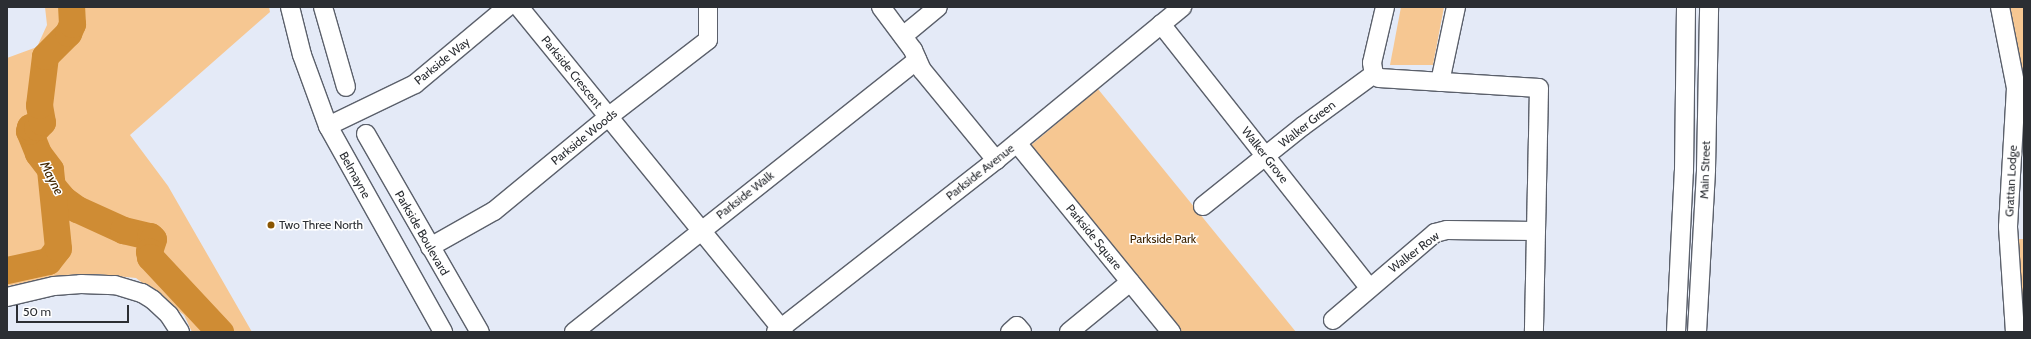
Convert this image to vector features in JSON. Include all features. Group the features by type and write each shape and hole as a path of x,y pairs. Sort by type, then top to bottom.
{"street":[{"name":"Belmayne","path":"290,7 302,55 328,126 443,332"},
{"path":"323,7 346,87"},
{"name":"Parkside Way","path":"328,126 415,84 511,7"},
{"name":"Parkside Crescent","path":"511,7 608,117 780,331"},
{"name":"Parkside Woods","path":"430,247 494,211 608,117 708,40 708,7"},
{"path":"881,7 903,36 917,60 996,160"},
{"path":"903,36 938,7"},
{"name":"Parkside Avenue","path":"780,331 996,160 1182,7"},
{"path":"1385,7 1372,63 1374,74 1384,80 1539,88 1534,332"},
{"path":"1440,82 1456,7"},
{"name":"Main Street","path":"1676,332 1684,171 1686,7"},
{"name":"Main Street","path":"1697,332 1706,169 1709,7"},
{"name":"Grattan Lodge","path":"2000,7 2016,88 2008,227 2015,332"},
{"name":"Walker Grove","path":"1161,24 1369,287"},
{"name":"Parkside Walk","path":"574,332 700,230 917,60"},
{"name":"Walker Green","path":"1203,206 1303,126 1374,74"},
{"name":"Parkside Boulevard","path":"366,134 480,332"},
{"name":"Parkside Square","path":"1017,143 1170,332"},
{"name":"Walker Row","path":"1333,320 1369,287 1435,233 1446,230 1536,231"},
{"path":"1069,332 1130,282"},
{"path":"7,297 54,286 81,284 115,285 142,293 153,300 169,315 180,332"},
{"path":"1010,332 1017,326 1022,332"}],"green space":[{"path":"45,7 269,7 270,12 130,135 168,186 252,332 192,332 184,315 136,278 96,274 65,275 7,286 7,58 37,47 47,25"},
{"path":"1401,7 1444,7 1433,65 1390,65"},
{"path":"2007,7 2024,7 2024,96"},
{"name":"Parkside Park","path":"1098,89 1296,332 1182,332 1030,146"},
{"path":"2016,239 2024,239 2024,332 2023,332"}],"waterway":[{"name":"Mayne","path":"7,270 48,261 58,248 50,169 38,153 29,131 30,127 37,127 42,122 39,105 45,56 68,33 72,24 71,7"},
{"name":"Mayne","path":"53,187 63,199 77,209 123,230 150,236 153,239 149,251 150,257 220,332"}],"place":[{"name":"Two Three North","path":"271,225"}]}
